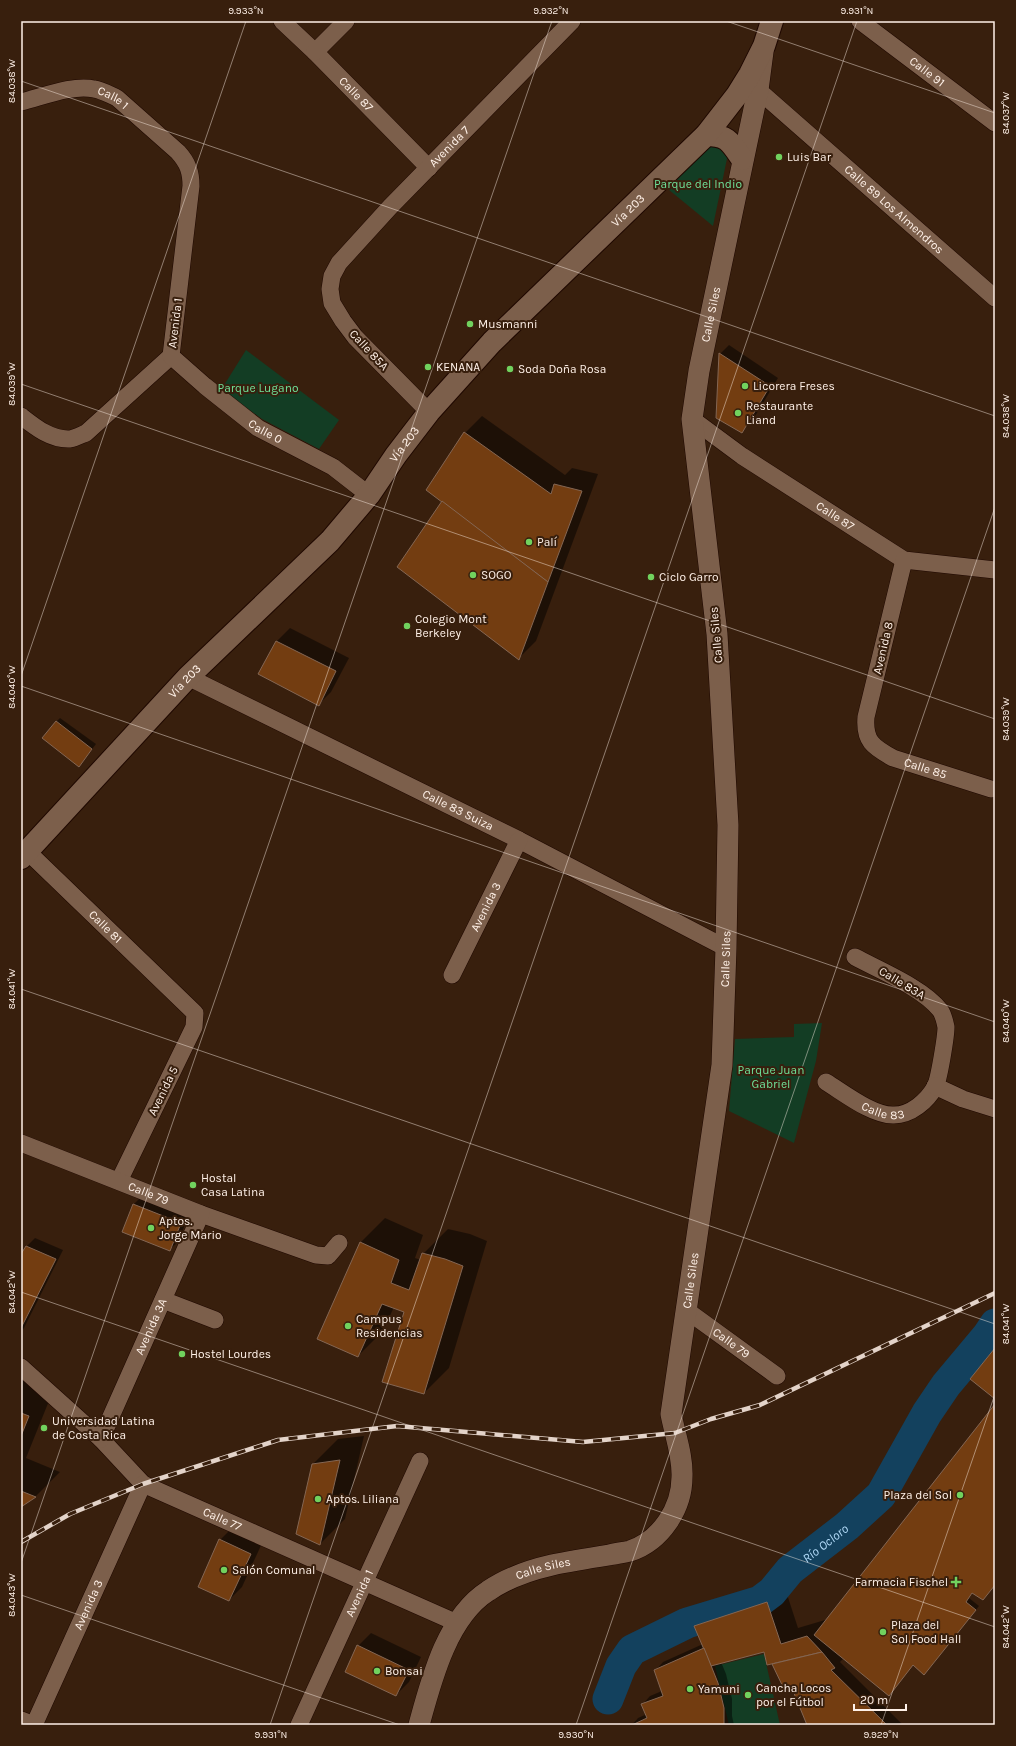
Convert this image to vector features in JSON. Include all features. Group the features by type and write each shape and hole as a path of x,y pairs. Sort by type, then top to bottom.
{"main road":[{"name":"Vía 203","path":"24,854 188,677 330,541 369,495 396,454 429,412 492,342 706,135 737,95 764,46 772,21"},
{"path":"706,135 719,135 728,141 742,159"}],"street":[{"name":"Calle 87","path":"282,21 316,52 429,168"},
{"path":"316,52 346,21"},
{"name":"Avenida 7","path":"332,276 339,263 390,207 572,21"},
{"name":"Calle 91","path":"860,21 995,123"},
{"name":"Calle Siles","path":"419,1725 430,1682 457,1624 470,1606 488,1591 528,1571 552,1565 630,1551 650,1540 669,1521 681,1496 682,1476 680,1452 671,1414 722,1065 728,825 717,634 692,419 699,371 742,159 758,90 764,46"},
{"name":"Calle 1","path":"21,102 75,88 94,88 106,92 117,98 178,152 186,161"},
{"name":"Calle 89 Los Almendros","path":"758,90 995,298"},
{"name":"Avenida 1","path":"21,416 42,432 71,439 86,433 171,356 191,186 191,173 186,161"},
{"name":"Calle 85A","path":"332,276 330,289 332,303 343,322 355,337 429,412"},
{"name":"Calle 0","path":"171,356 205,386 258,428 333,467 369,495"},
{"name":"Calle 87","path":"692,419 742,456 904,560 995,570"},
{"name":"Avenida 8","path":"868,736 865,728 866,717 904,560"},
{"name":"Calle 83 Suiza","path":"188,677 519,840 726,948"},
{"name":"Calle 85","path":"868,736 872,744 878,750 893,758 991,789"},
{"name":"Avenida 3","path":"452,974 519,840"},
{"name":"Calle 81","path":"24,854 184,1001"},
{"name":"Calle 83A","path":"855,956 916,990 931,1001 941,1011 946,1026 944,1048 935,1086"},
{"name":"Avenida 5","path":"119,1181 194,1027 195,1013 184,1001"},
{"name":"Calle 83","path":"826,1082 869,1108 882,1114 893,1116 912,1111 935,1086"},
{"path":"935,1086 964,1099 995,1109"},
{"name":"Calle 79","path":"21,1143 201,1214 316,1255 328,1256 340,1242"},
{"name":"Avenida 3A","path":"102,1439 201,1214"},
{"path":"163,1300 216,1320"},
{"name":"Calle 79","path":"686,1310 777,1376"},
{"name":"Calle 77","path":"21,1366 102,1439 143,1484 457,1624"},
{"name":"Avenida 1","path":"299,1725 420,1461"},
{"name":"Avenida 3","path":"34,1725 143,1484"},
{"path":"21,1720 34,1725"}],"green space":[{"name":"Parque del Indio","path":"715,138 729,149 713,226 663,185"},
{"name":"Parque Lugano","path":"246,350 339,420 319,449 262,419 221,390"},
{"name":"Parque Juan Gabriel","path":"822,1023 816,1061 794,1143 729,1111 735,1039 794,1037 794,1024"},
{"name":"Cancha Locos por el Fútbol","path":"764,1654 780,1725 729,1725 715,1666"}],"building":[{"path":"719,353 770,386 742,433 716,418"},
{"name":"Palí","path":"464,432 551,494 554,484 582,491 548,582 426,490"},
{"name":"SOGO","path":"442,501 548,582 519,660 397,567"},
{"path":"276,641 336,671 319,706 258,674"},
{"path":"56,721 92,749 79,767 42,738"},
{"name":"Aptos. Jorge Mario","path":"133,1204 181,1223 170,1251 122,1232"},
{"name":"Campus Residencias","path":"360,1242 399,1260 391,1283 409,1290 422,1253 445,1259 463,1266 424,1394 382,1382 404,1312 382,1304 358,1357 317,1339"},
{"path":"26,1246 56,1259 21,1328 21,1254"},
{"path":"995,1348 995,1399 970,1379"},
{"name":"Plaza del Sol","path":"995,1404 995,1585 983,1600 972,1593 966,1602 976,1610 924,1675 913,1665 889,1696 814,1635"},
{"path":"21,1413 29,1416 21,1436"},
{"name":"Aptos. Liliana","path":"340,1460 320,1545 296,1534 312,1464"},
{"path":"21,1491 36,1497 21,1507"},
{"name":"Salón Comunal","path":"219,1539 251,1554 229,1601 198,1587"},
{"path":"767,1602 781,1644 807,1636 822,1652 767,1665 764,1652 711,1666 694,1626"},
{"name":"Bonsai","path":"357,1645 409,1670 396,1696 345,1672"},
{"name":"Yamuni","path":"704,1648 718,1683 724,1708 724,1725 632,1725 647,1718 641,1704 663,1696 654,1670"},
{"path":"822,1652 835,1668 831,1670 887,1725 807,1725 791,1686 784,1689 772,1664"}],"waterway":[{"name":"Río Ocloro","path":"608,1699 621,1666 632,1650 687,1623 760,1601 772,1592 790,1570 847,1526 881,1495 927,1413 946,1385 987,1336 995,1324"}],"railway":[{"path":"21,1542 70,1514 143,1484 278,1440 397,1426 583,1442 675,1433 711,1419 760,1405 995,1293"}],"place":[{"name":"Luis Bar","path":"779,157"},
{"name":"Musmanni","path":"470,324"},
{"name":"KENANA","path":"428,367"},
{"name":"Soda Doña Rosa","path":"510,369"},
{"name":"Licorera Freses","path":"745,386"},
{"name":"Restaurante Liand","path":"738,413"},
{"name":"Palí","path":"529,542"},
{"name":"SOGO","path":"473,575"},
{"name":"Ciclo Garro","path":"651,577"},
{"name":"Colegio Mont Berkeley","path":"407,626"},
{"name":"Hostal Casa Latina","path":"193,1185"},
{"name":"Aptos. Jorge Mario","path":"151,1228"},
{"name":"Campus Residencias","path":"348,1326"},
{"name":"Hostel Lourdes","path":"182,1354"},
{"name":"Universidad Latina de Costa Rica","path":"44,1428"},
{"name":"Plaza del Sol","path":"960,1495"},
{"name":"Aptos. Liliana","path":"318,1499"},
{"name":"Salón Comunal","path":"224,1570"},
{"name":"Farmacia Fischel","path":"956,1582"},
{"name":"Plaza del Sol Food Hall","path":"883,1632"},
{"name":"Bonsai","path":"377,1671"},
{"name":"Yamuni","path":"690,1689"},
{"name":"Cancha Locos por el Fútbol","path":"748,1695"}]}
